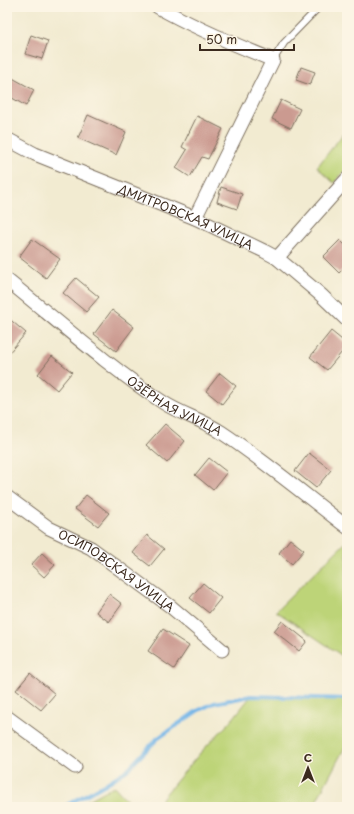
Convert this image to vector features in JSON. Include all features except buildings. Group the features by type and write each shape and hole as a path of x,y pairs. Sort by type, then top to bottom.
{"street":[{"path":"158,7 227,42 273,60 196,218"},
{"name":"ДМИТРОВСКАЯ УЛИЦА","path":"7,139 35,154 196,218 277,258 321,295 347,320"},
{"path":"277,258 347,179"},
{"name":"ОЗЁРНАЯ УЛИЦА","path":"7,280 114,366 159,399 220,431 254,455 346,527"},
{"name":"ОСИПОВСКАЯ УЛИЦА","path":"7,497 50,528 91,548 170,606 222,650"},
{"path":"7,717 75,767"}],"lane":[{"path":"273,60 284,43 319,7"}],"green space":[{"path":"347,129 347,168 334,183 317,167"},
{"path":"347,541 347,659 276,611"},
{"path":"251,696 347,699 346,745 313,807 152,807 158,803 201,752 231,721"},
{"path":"114,786 133,807 76,807"}],"waterway":[{"path":"63,807 104,785 127,770 157,739 197,711 214,703 251,696 347,699"}]}
